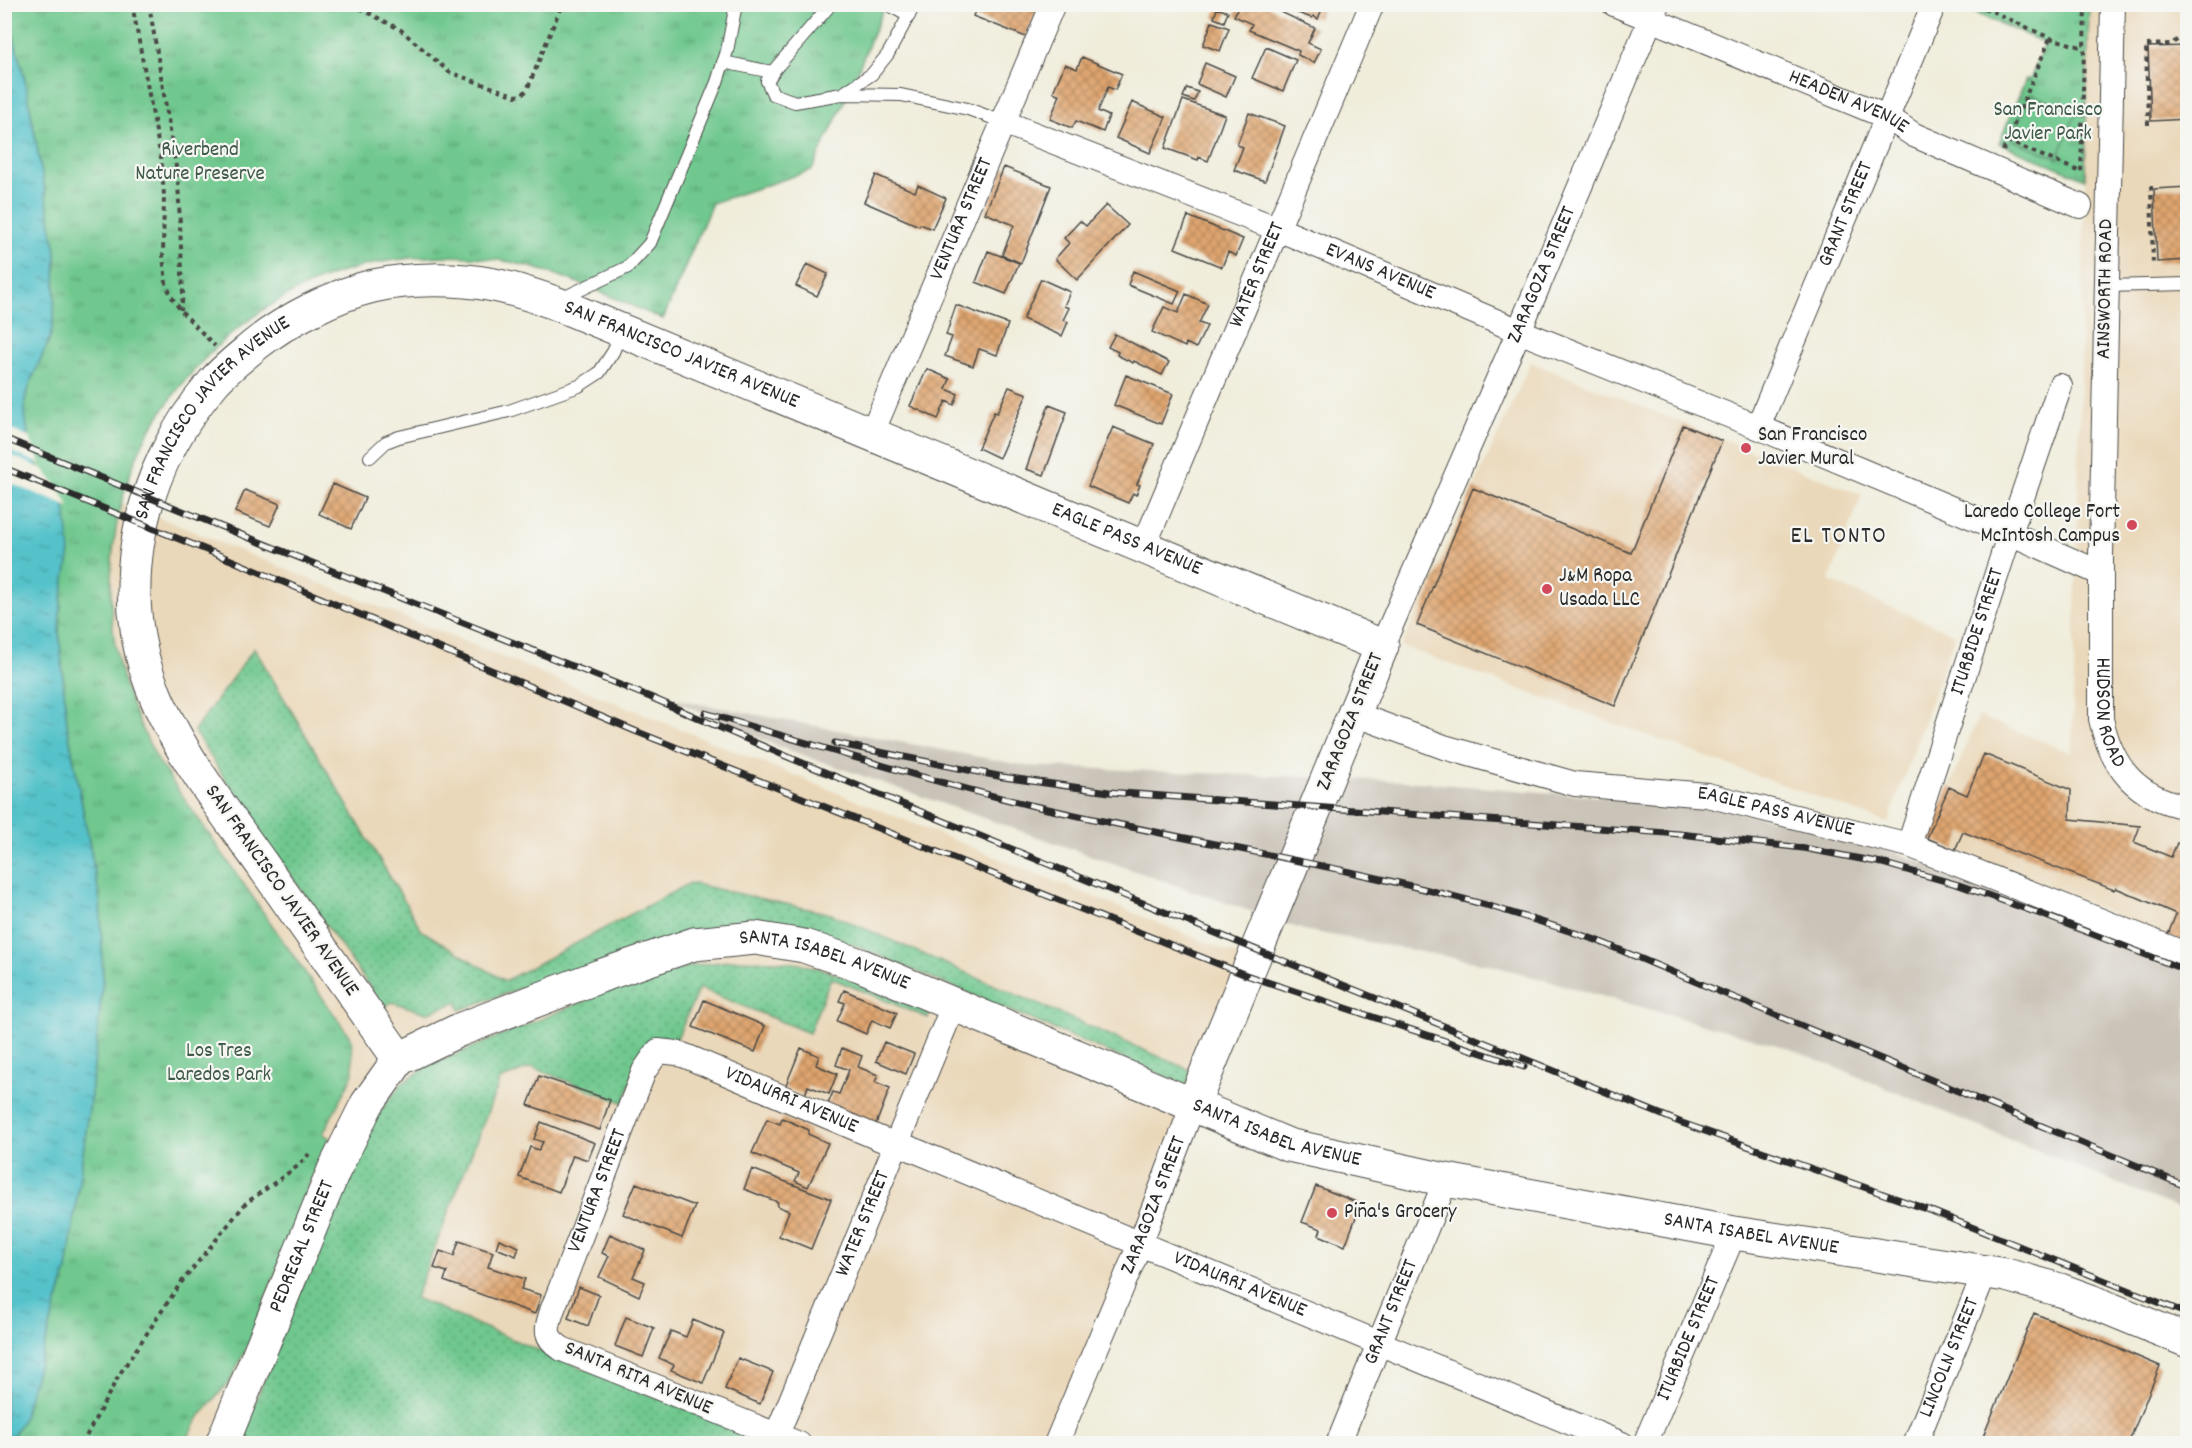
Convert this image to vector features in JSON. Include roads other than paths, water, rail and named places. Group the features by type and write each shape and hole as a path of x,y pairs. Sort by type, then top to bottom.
{"street":[{"name":"VENTURA STREET","path":"872,434 1053,4"},
{"name":"WATER STREET","path":"1143,548 1372,4"},
{"name":"HEADEN AVENUE","path":"1614,4 1654,12 1887,117 1914,135 2080,206"},
{"name":"GRANT STREET","path":"1758,427 1934,4"},
{"name":"AINSWORTH ROAD","path":"2100,573 2113,4"},
{"name":"ZARAGOZA STREET","path":"1056,1443 1140,1244 1193,1105 1382,646 1654,12"},
{"name":"EVANS AVENUE","path":"1003,122 1278,229 1519,331 1758,427 2100,573"},
{"name":"SAN FRANCISCO JAVIER AVENUE","path":"399,1059 197,772 164,715 147,671 135,622 133,574 140,526 157,471 168,448 182,424 213,383 264,338 313,308 373,286 428,280 492,285 555,303 872,434"},
{"name":"ITURBIDE STREET","path":"1909,845 2060,386"},
{"name":"EAGLE PASS AVENUE","path":"872,434 1382,646"},
{"name":"HUDSON ROAD","path":"2100,573 2101,718 2107,744 2119,768 2138,786 2157,799 2187,807"},
{"name":"EAGLE PASS AVENUE","path":"1354,714 1444,747 1575,784 1707,795 1909,845 2187,955"},
{"name":"SANTA ISABEL AVENUE","path":"399,1059 459,1030 600,976 694,944 755,938 804,946 860,965 1288,1145 1446,1180 1734,1233 2014,1277 2060,1290 2187,1341"},
{"name":"WATER STREET","path":"775,1439 954,1004"},
{"name":"VENTURA STREET","path":"548,1336 548,1324 552,1311 644,1071 658,1051"},
{"name":"VIDAURRI AVENUE","path":"658,1051 688,1057 883,1140 897,1143 1622,1443"},
{"name":"PEDREGAL STREET","path":"222,1443 334,1170 367,1104 399,1059"},
{"name":"GRANT STREET","path":"1338,1443 1446,1180"},
{"name":"ITURBIDE STREET","path":"1645,1443 1734,1233"},
{"name":"LINCOLN STREET","path":"1915,1443 1985,1272"},
{"name":"SANTA RITA AVENUE","path":"548,1336 562,1349 775,1439 799,1443"}],"lane":[{"path":"555,303 628,267 650,243 697,134 723,62 736,4"},
{"path":"831,4 766,81 773,94 795,102 842,94 901,95 968,109 1003,122"},
{"path":"842,94 872,74 888,54 912,10 887,4"},
{"path":"723,62 772,72"},
{"path":"2106,286 2187,284"},
{"path":"370,457 386,442 399,437 509,411 579,386 599,373 613,352 622,330"}],"water":[{"path":"5,4 25,80 56,252 54,319 50,338 25,399 25,413 30,449 39,469 65,505 70,552 61,601 59,631 67,725 100,900 103,979 91,1094 67,1270 22,1420 15,1433 5,1444"}],"railway":[{"path":"4,438 650,697 788,757 1682,1123 1929,1210 2188,1314"},
{"path":"4,468 231,560 635,731 1246,975 1524,1067"},
{"path":"705,713 989,795 1087,818 1430,890 1541,922 1596,940 2188,1187"},
{"path":"835,743 1003,777 1109,792 1680,834 1803,848 1882,863 1959,885 2188,971"}],"place":[{"name":"San Francisco Javier Mural","path":"1746,448"},
{"name":"Laredo College Fort McIntosh Campus","path":"2132,525"},
{"name":"J&M Ropa Usada LLC","path":"1547,589"},
{"name":"Piña's Grocery","path":"1332,1213"}],"district":[{"name":"EL TONTO","path":"1839,537"}],"park label":[{"name":"San Francisco Javier Park","path":"2048,123"},
{"name":"Riverbend Nature Preserve","path":"200,163"},
{"name":"Los Tres Laredos Park","path":"219,1064"}]}
